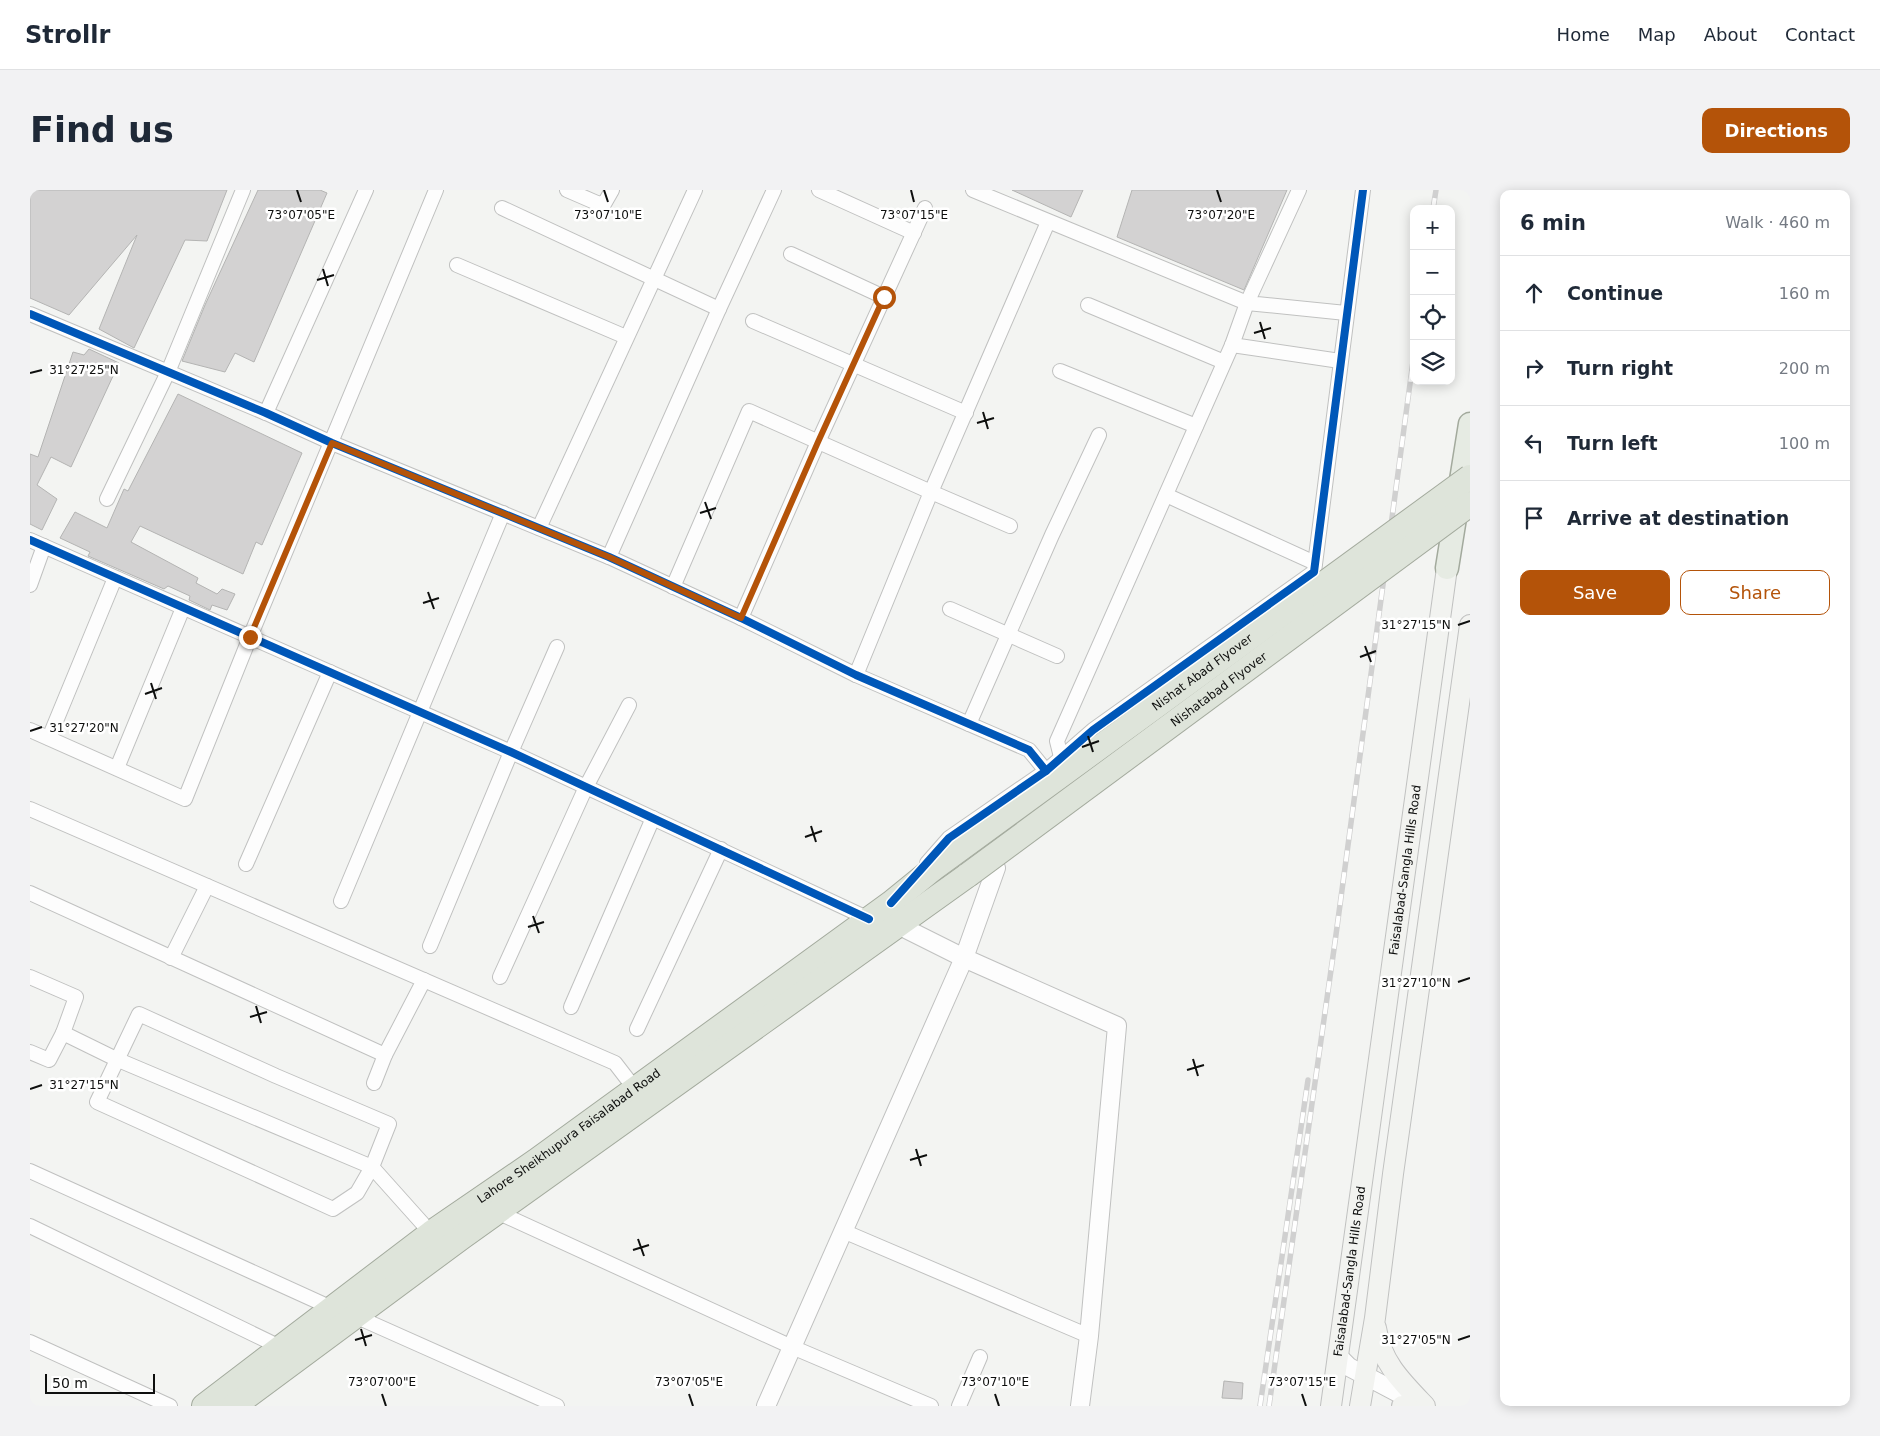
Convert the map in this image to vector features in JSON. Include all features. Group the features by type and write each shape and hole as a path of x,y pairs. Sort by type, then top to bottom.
{"highway":[{"name":"Nishat Abad Flyover","path":"934,868 1470,477"},
{"name":"Nishatabad Flyover","path":"968,875 1470,504"},
{"name":"Lahore Sheikhupura Faisalabad Road","path":"234,1406 344,1313 431,1233 536,1161 869,919 895,914 934,868"},
{"name":"Lahore Sheikhupura Faisalabad Road","path":"204,1406 280,1347 344,1313 497,1212 895,914 968,875"}],"main road":[{"name":"Faisalabad-Sangla Hills Road","path":"1332,1406 1448,568 1470,424"},
{"path":"1360,1406 1375,1318 1392,1174 1470,625"},
{"path":"1375,1318 1378,1339 1385,1359 1396,1376 1424,1406"},
{"path":"1402,1406 1408,1406"}],"street":[{"path":"107,499 168,372 243,190"},
{"path":"266,412 366,190"},
{"path":"30,730 186,799 250,637 436,190"},
{"path":"567,190 597,203 604,204 612,190"},
{"path":"538,528 695,190"},
{"path":"609,557 774,190"},
{"path":"819,190 914,234"},
{"path":"973,190 1247,303 1346,313"},
{"path":"1061,757 1057,741 1232,345 1247,303 1299,190"},
{"path":"1080,1406 1089,1336 1117,1026 964,958 895,914 949,838 1046,770 1093,730 1314,572 1362,190"},
{"path":"502,208 719,309"},
{"path":"741,618 818,442 925,208"},
{"path":"856,675 931,492 1048,222"},
{"path":"791,254 884,297"},
{"path":"457,266 626,337"},
{"path":"1088,305 1224,362"},
{"path":"30,314 266,412 332,443 609,557 741,618 856,675 1028,750 1046,770"},
{"path":"753,321 966,413"},
{"path":"1232,345 1340,361"},
{"path":"1060,371 1196,426"},
{"path":"673,587 749,411 1010,526"},
{"path":"969,724 1099,435"},
{"path":"1166,495 1315,563"},
{"path":"342,901 503,513"},
{"path":"30,540 511,752 869,919"},
{"path":"30,585 44,546"},
{"path":"49,738 115,578"},
{"path":"117,768 183,608"},
{"path":"950,608 1057,656"},
{"path":"430,946 557,647"},
{"path":"246,864 330,672"},
{"path":"500,977 586,787 629,705"},
{"path":"30,809 615,1063 635,1089"},
{"path":"571,1007 653,818"},
{"path":"637,1029 721,849"},
{"path":"766,1406 964,958 996,868"},
{"path":"171,958 207,886"},
{"path":"30,893 385,1055"},
{"path":"30,977 76,997 63,1033 49,1060 30,1052"},
{"path":"374,1083 385,1055 424,980"},
{"path":"139,1014 276,1076 389,1124 372,1167 357,1193 333,1209 96,1102 116,1059 139,1014"},
{"path":"63,1033 116,1059 372,1167 431,1233"},
{"path":"30,1171 344,1313 557,1406"},
{"path":"497,1212 792,1347 931,1406"},
{"path":"30,1226 280,1347"},
{"path":"844,1231 1089,1336"},
{"path":"30,1342 170,1406"},
{"path":"1338,1356 1349,1366 1366,1376 1424,1406"},
{"path":"960,1406 980,1357"}],"building":[{"path":"30,190 227,190 207,241 185,240 134,348 99,329 137,235 69,315 30,298"},
{"path":"258,190 320,190 327,193 254,362 235,353 225,372 182,361 205,305"},
{"path":"1012,190 1083,190 1071,217"},
{"path":"1132,190 1287,190 1244,290 1117,237"},
{"path":"89,349 119,363 71,467 51,457 37,485 57,499 42,530 30,524 30,454 38,457 73,352 84,355"},
{"path":"178,394 302,453 262,545 256,542 243,574 140,526 131,542 198,578 196,583 217,594 222,589 235,594 227,610 212,605 210,610 189,600 190,596 168,586 164,589 88,556 90,552 60,538 75,512 107,528 124,489 128,491"},
{"path":"1224,1381 1243,1383 1242,1399 1222,1398"}],"railway":[{"path":"1434,205 1436,190"},
{"path":"1269,1406 1335,942 1410,384"},
{"path":"1260,1406 1308,1080"}],"cycle path":[{"path":"891,903 949,838 1046,771 1093,730 1314,572 1363,190"},
{"path":"30,314 266,413 332,443 609,557 741,618 856,675 1029,750 1046,771"},
{"path":"30,540 511,752 869,919"}],"route":[{"path":"250,637 332,443 609,557 741,618 884,297"}]}
